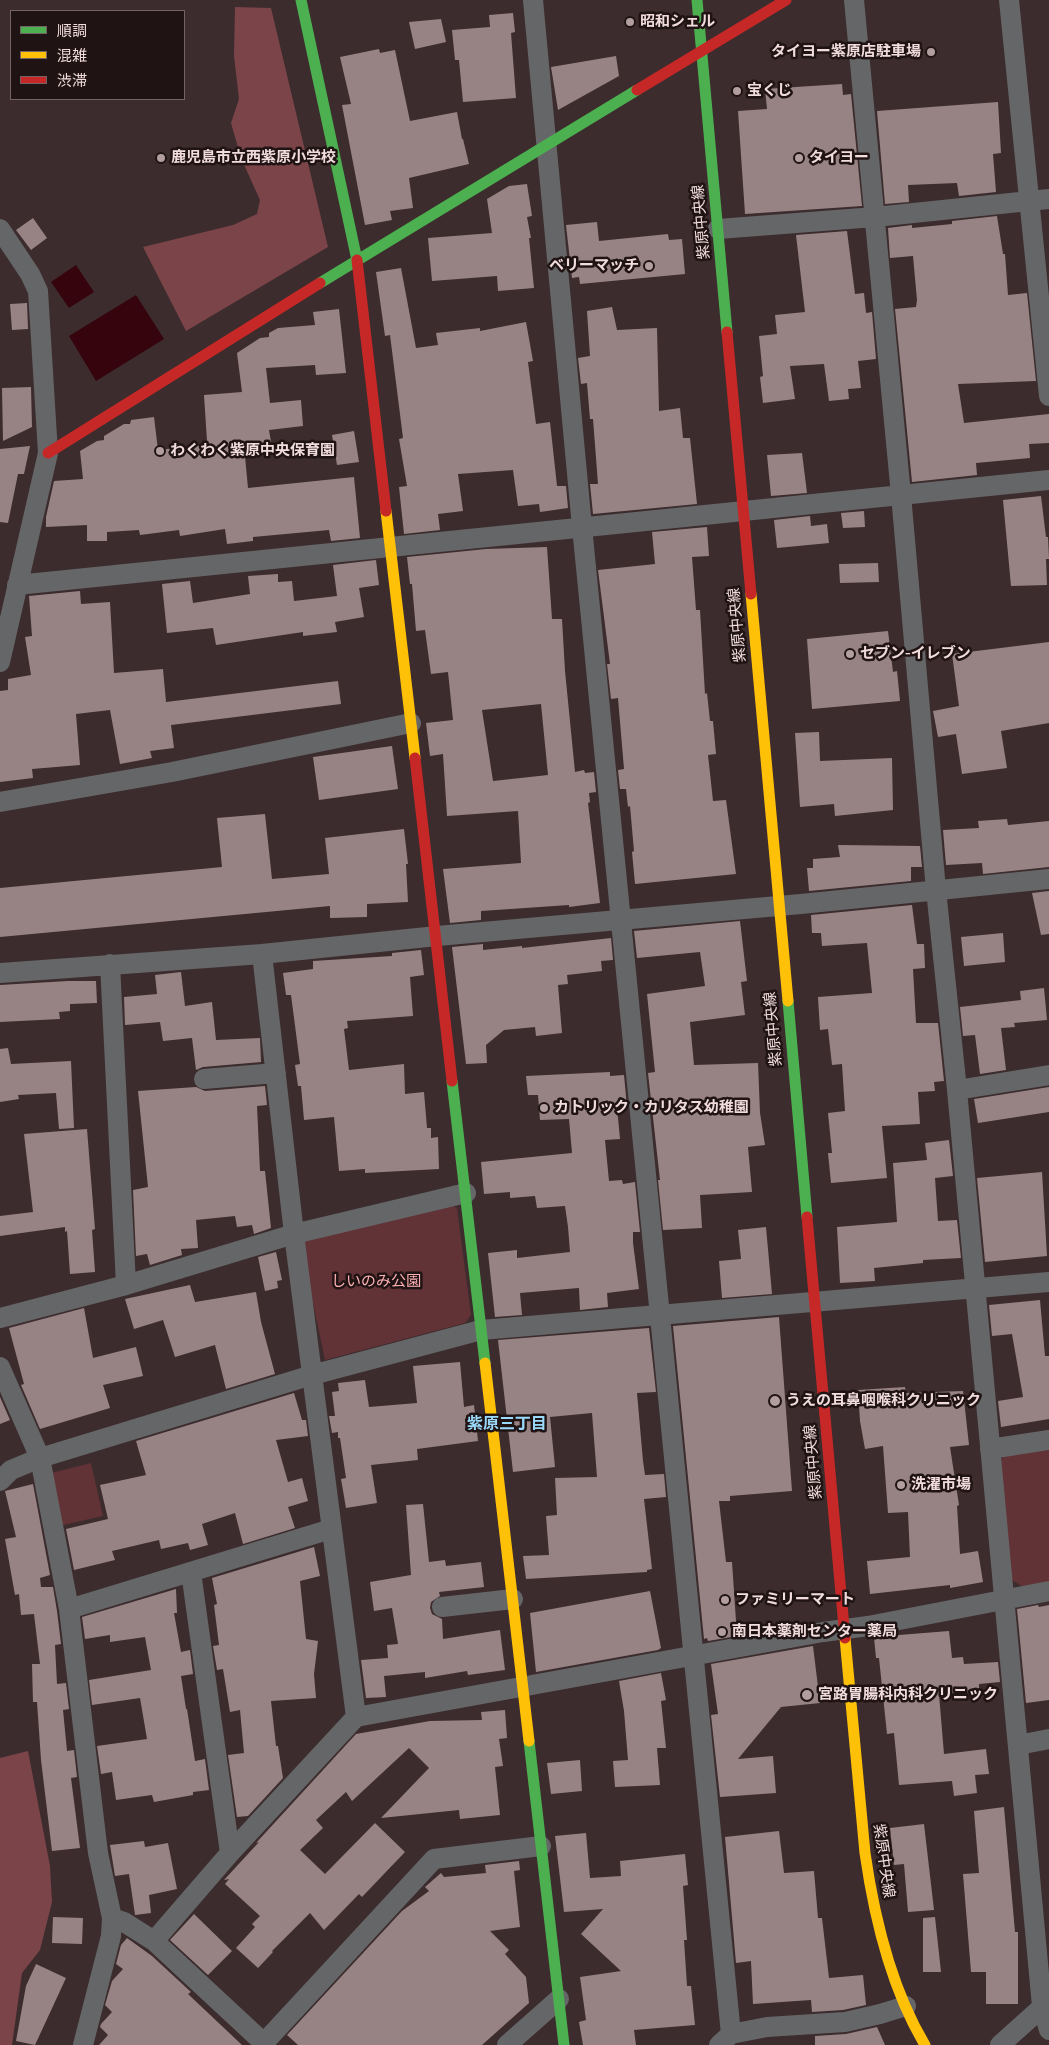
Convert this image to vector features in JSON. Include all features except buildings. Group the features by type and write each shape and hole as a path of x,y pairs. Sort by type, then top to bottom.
{"street":[{"path":"300,0 357,261 437,936 564,2045"},
{"path":"533,0 582,527 660,1316 725,2039 767,2027 845,2022 906,2006"},
{"name":"紫原中央線","path":"697,0 844,1629 870,1891 886,1950 906,2006 924,2045"},
{"path":"48,453 357,261 786,0"},
{"path":"854,0 1004,1600 1049,2030"},
{"path":"1008,0 1049,396"},
{"path":"718,229 875,217 1049,199"},
{"path":"0,229 30,274 38,291 48,453 0,662"},
{"path":"17,584 1049,480"},
{"path":"0,802 172,772 411,723"},
{"path":"0,973 262,954 1049,879"},
{"path":"262,954 294,1234 356,1717"},
{"path":"110,964 126,1285"},
{"path":"204,1080 276,1073"},
{"path":"957,1090 1049,1075"},
{"path":"0,1318 126,1285 294,1234 466,1192"},
{"path":"0,1481 11,1470 40,1458 312,1375 481,1330 1049,1282"},
{"path":"0,1367 40,1458 69,1609 98,1853 112,1918 111,1936 83,2045"},
{"path":"990,1448 1049,1440"},
{"path":"69,1609 331,1529"},
{"path":"191,1572 230,1852"},
{"path":"154,1941 230,1852 356,1717 1049,1591"},
{"path":"442,1607 513,1599"},
{"path":"1018,1744 1049,1739"},
{"path":"112,1918 124,1922 154,1941 264,2044 434,1860 541,1846"},
{"path":"507,2045 559,1999"},
{"path":"1000,2045 1046,2004"},
{"path":"1043,2045 1049,2040"}],"green space":[{"name":"しいのみ公園","path":"447,1203 457,1208 471,1315 465,1323 325,1360 299,1236"},
{"path":"1049,1450 1049,1583 1025,1588 1012,1580 998,1465 1004,1456"},
{"path":"91,1463 103,1516 59,1526 47,1474"}],"shaded area":[{"path":"235,7 271,8 328,247 186,331 143,247 233,225 257,214 260,200 241,158 231,123 239,99 234,56"},
{"path":"76,265 94,292 69,308 51,282"},
{"path":"136,295 164,339 96,381 69,336"},
{"path":"28,1751 50,1866 52,1902 40,1950 22,1973 12,2045 0,2045 0,1758"}],"traffic: fast":[{"path":"301,0 357,260"},
{"path":"697,0 727,332"},
{"path":"320,283 637,90"},
{"path":"788,1001 807,1217"},
{"path":"452,1081 485,1363"},
{"path":"529,1741 564,2045"}],"traffic: slow":[{"path":"386,511 415,758"},
{"path":"751,594 788,1001"},
{"path":"485,1363 529,1741"},
{"path":"845,1638 865,1853 869,1877 879,1927 894,1977 913,2024 925,2045"}],"traffic: jam":[{"path":"637,90 786,0"},
{"path":"357,260 386,511"},
{"path":"48,453 320,283"},
{"path":"727,332 751,594"},
{"path":"415,758 452,1081"},
{"path":"807,1217 845,1638"}],"place":[{"name":"昭和シェル","path":"630,22"},
{"name":"タイヨー紫原店駐車場","path":"931,52"},
{"name":"宝くじ","path":"737,91"},
{"name":"鹿児島市立西紫原小学校","path":"161,158"},
{"name":"タイヨー","path":"799,158"},
{"name":"ベリーマッチ","path":"649,266"},
{"name":"わくわく紫原中央保育園","path":"160,451"},
{"name":"セブン-イレブン","path":"850,654"},
{"name":"カトリック・カリタス幼稚園","path":"544,1108"},
{"name":"うえの耳鼻咽喉科クリニック","path":"775,1401"},
{"name":"洗濯市場","path":"901,1485"},
{"name":"ファミリーマート","path":"725,1600"},
{"name":"南日本薬剤センター薬局","path":"722,1632"},
{"name":"宮路胃腸科内科クリニック","path":"807,1695"}],"district":[{"name":"紫原三丁目","path":"507,1425"}]}
